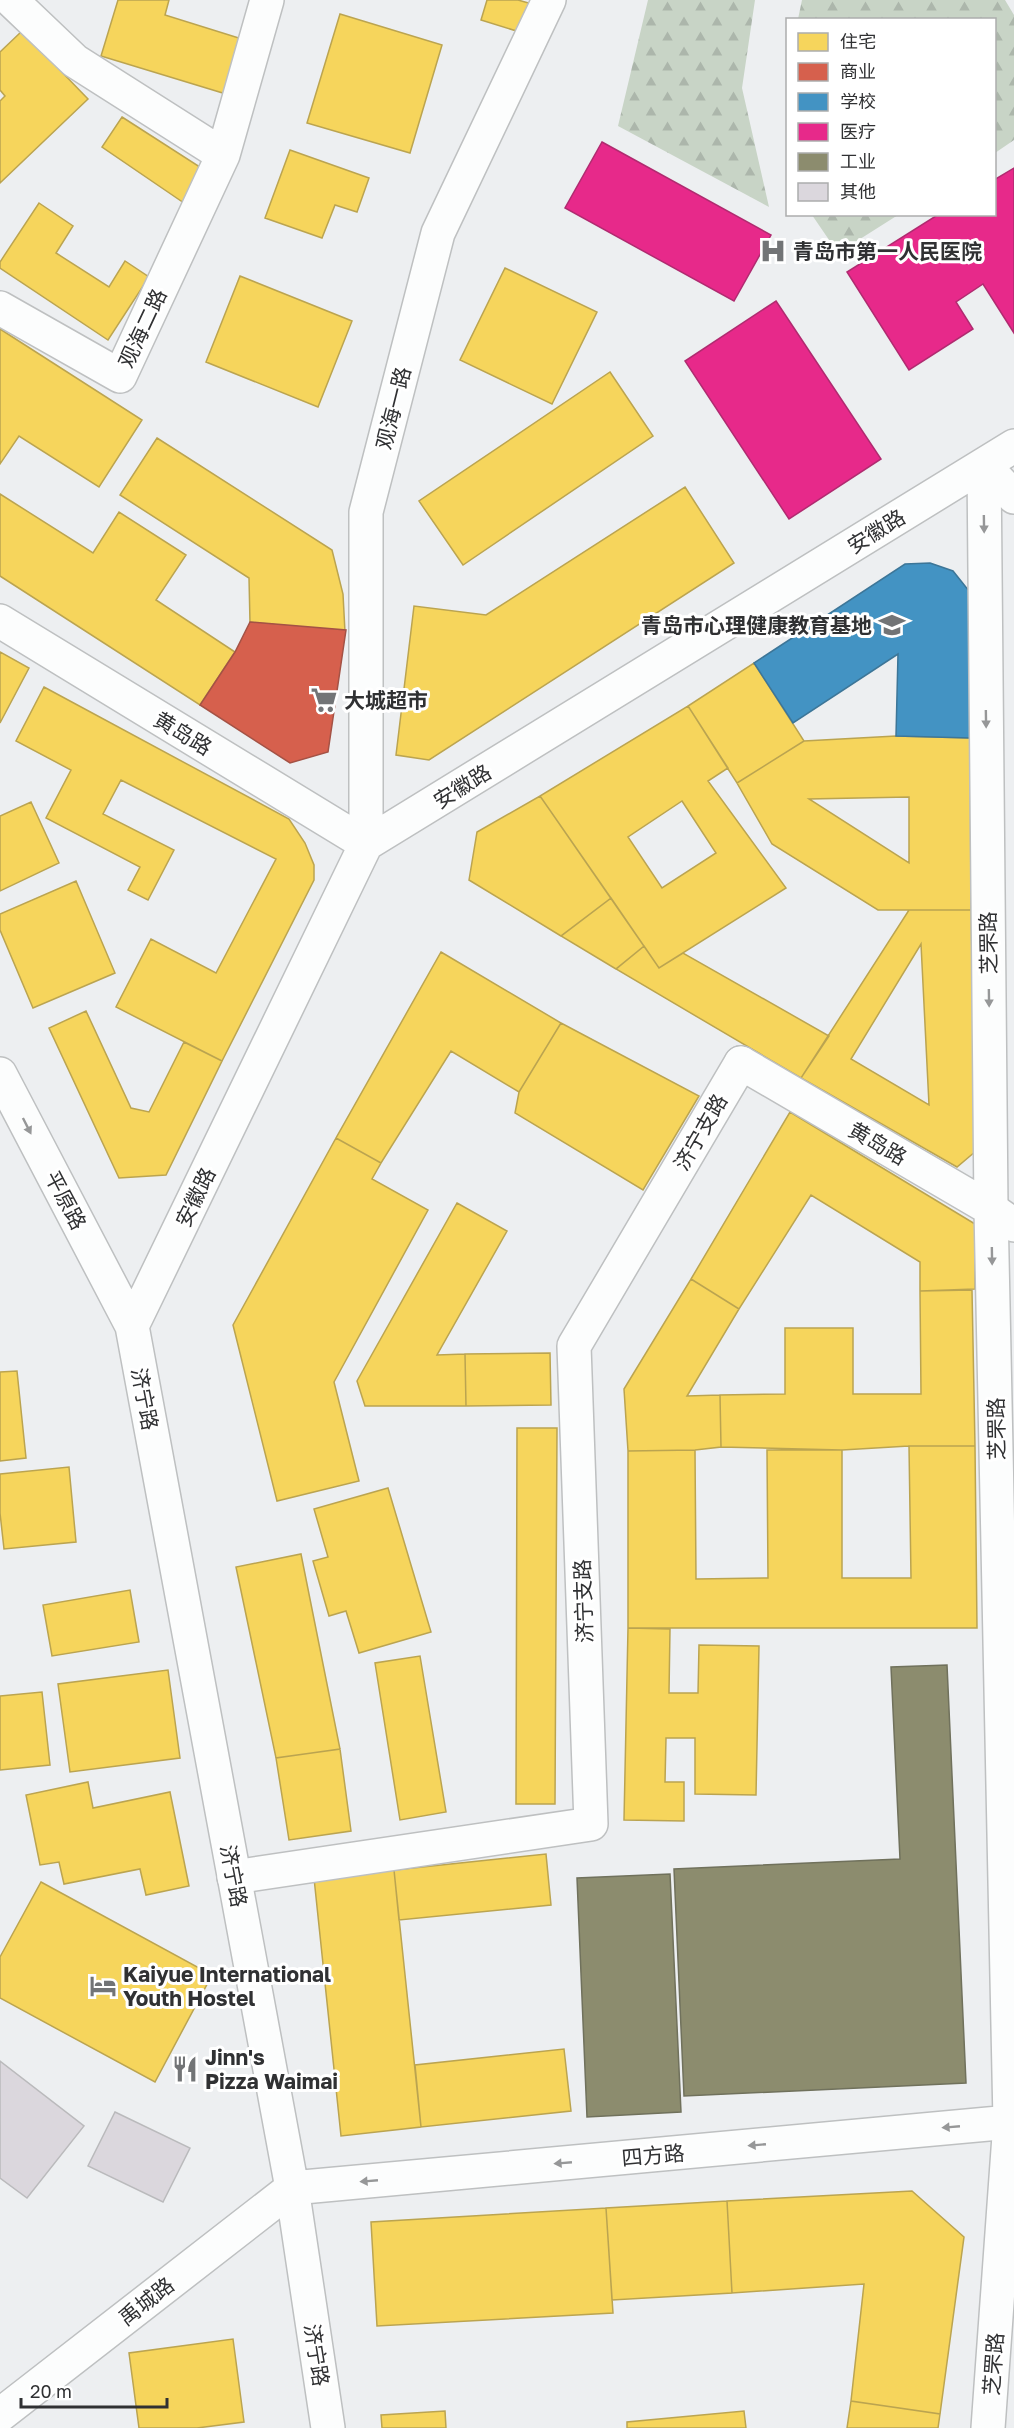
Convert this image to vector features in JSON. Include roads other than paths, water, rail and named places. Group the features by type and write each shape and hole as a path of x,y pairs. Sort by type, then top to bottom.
{"street":[{"path":"10,0 75,60 223,155"},
{"name":"观海二路","path":"0,308 120,376 223,155 267,0"},
{"name":"观海一路","path":"366,844 366,513 438,232 549,0"},
{"name":"安徽路","path":"132,1326 366,844 1014,446"},
{"path":"984,465 1014,497"},
{"name":"芝罘路","path":"984,465 1003,1217 1012,2122 988,2428"},
{"name":"黄岛路","path":"0,621 366,844"},
{"name":"黄岛路","path":"741,1063 1003,1217"},
{"name":"济宁支路","path":"234,1877 591,1824 574,1346 741,1063"},
{"name":"平原路","path":"0,1074 132,1326"},
{"name":"济宁路","path":"132,1326 292,2188 328,2428"},
{"name":"四方路","path":"292,2188 1012,2122"},
{"name":"禹城路","path":"0,2415 292,2188"}],"place":[{"name":"青岛市第一人民医院","path":"773,251"},
{"name":"青岛市心理健康教育基地","path":"892,625"},
{"name":"大城超市","path":"324,700"},
{"name":"Kaiyue International Youth Hostel","path":"103,1986"},
{"name":"Jinn's Pizza Waimai","path":"185,2069"}]}
